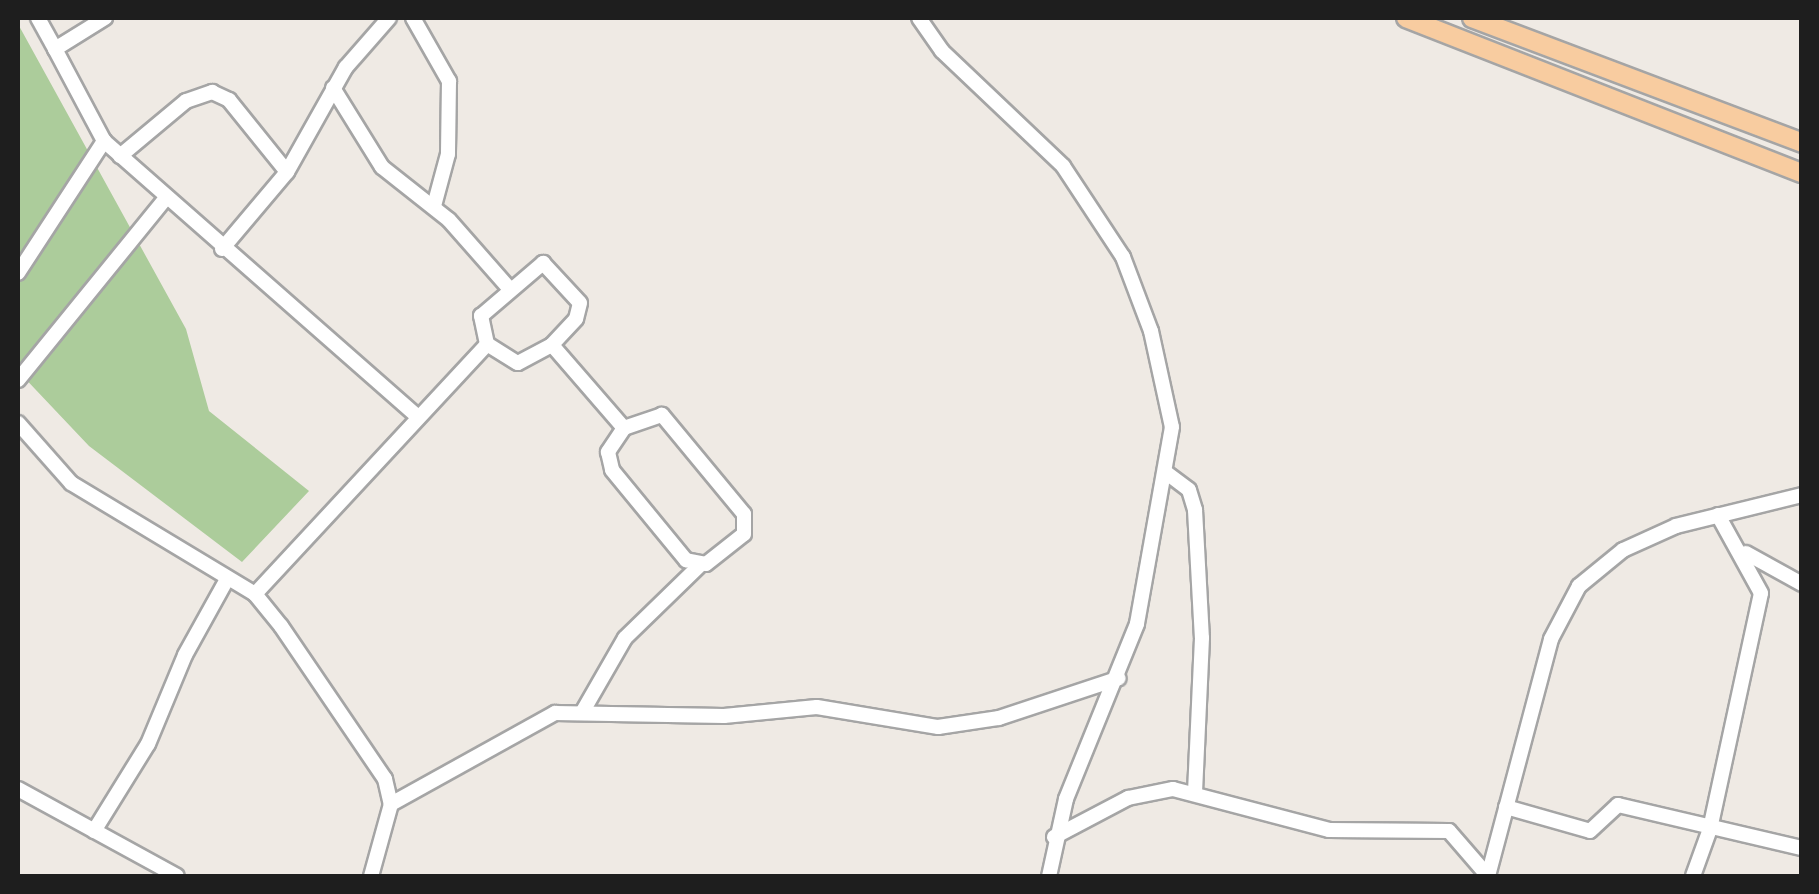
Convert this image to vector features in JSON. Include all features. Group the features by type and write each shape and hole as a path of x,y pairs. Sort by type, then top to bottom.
{"main road":[{"path":"1406,18 1802,172"},
{"path":"1472,18 1802,143"}],"street":[{"path":"38,18 104,142 416,415"},
{"path":"55,48 105,18"},
{"path":"222,249 286,172 333,88 389,18"},
{"path":"414,18 449,81 448,154 434,206"},
{"path":"919,18 942,52 1063,166 1123,257 1163,383 1172,428 1168,474 1120,678 1054,837 1048,876"},
{"path":"333,88 382,167 434,206 509,288"},
{"path":"120,156 186,101 212,92 229,100 286,172"},
{"path":"18,274 104,142"},
{"path":"18,380 166,198"},
{"path":"542,262 572,288 578,315 552,345 518,363 488,344 479,320 509,288 542,262"},
{"path":"255,594 416,415 488,344"},
{"path":"552,345 624,428"},
{"path":"583,710 625,638 699,566 744,534 744,514 662,415 648,414 624,428 608,452 612,470 679,554 699,566"},
{"path":"18,423 71,483 226,581 255,594 374,757 391,804 371,876"},
{"path":"1168,474 1189,490 1194,510 1202,638 1195,793"},
{"path":"1488,876 1551,639 1579,586 1623,550 1718,515 1802,495"},
{"path":"1693,876 1710,829 1762,593 1718,515"},
{"path":"1741,550 1802,584"},
{"path":"94,831 148,744 185,655 226,581"},
{"path":"391,804 529,723 583,710 709,716 816,707 938,727 999,718 1120,678"},
{"path":"18,789 178,876"},
{"path":"1054,837 1143,793 1195,793 1328,830 1449,831 1488,876"},
{"path":"1506,807 1584,830 1598,828 1618,804 1802,848"}],"green space":[{"path":"18,24 186,329 209,411 309,491 242,562 89,446 18,371"}],"waterway":[{"path":"1802,19 1802,41"}]}
